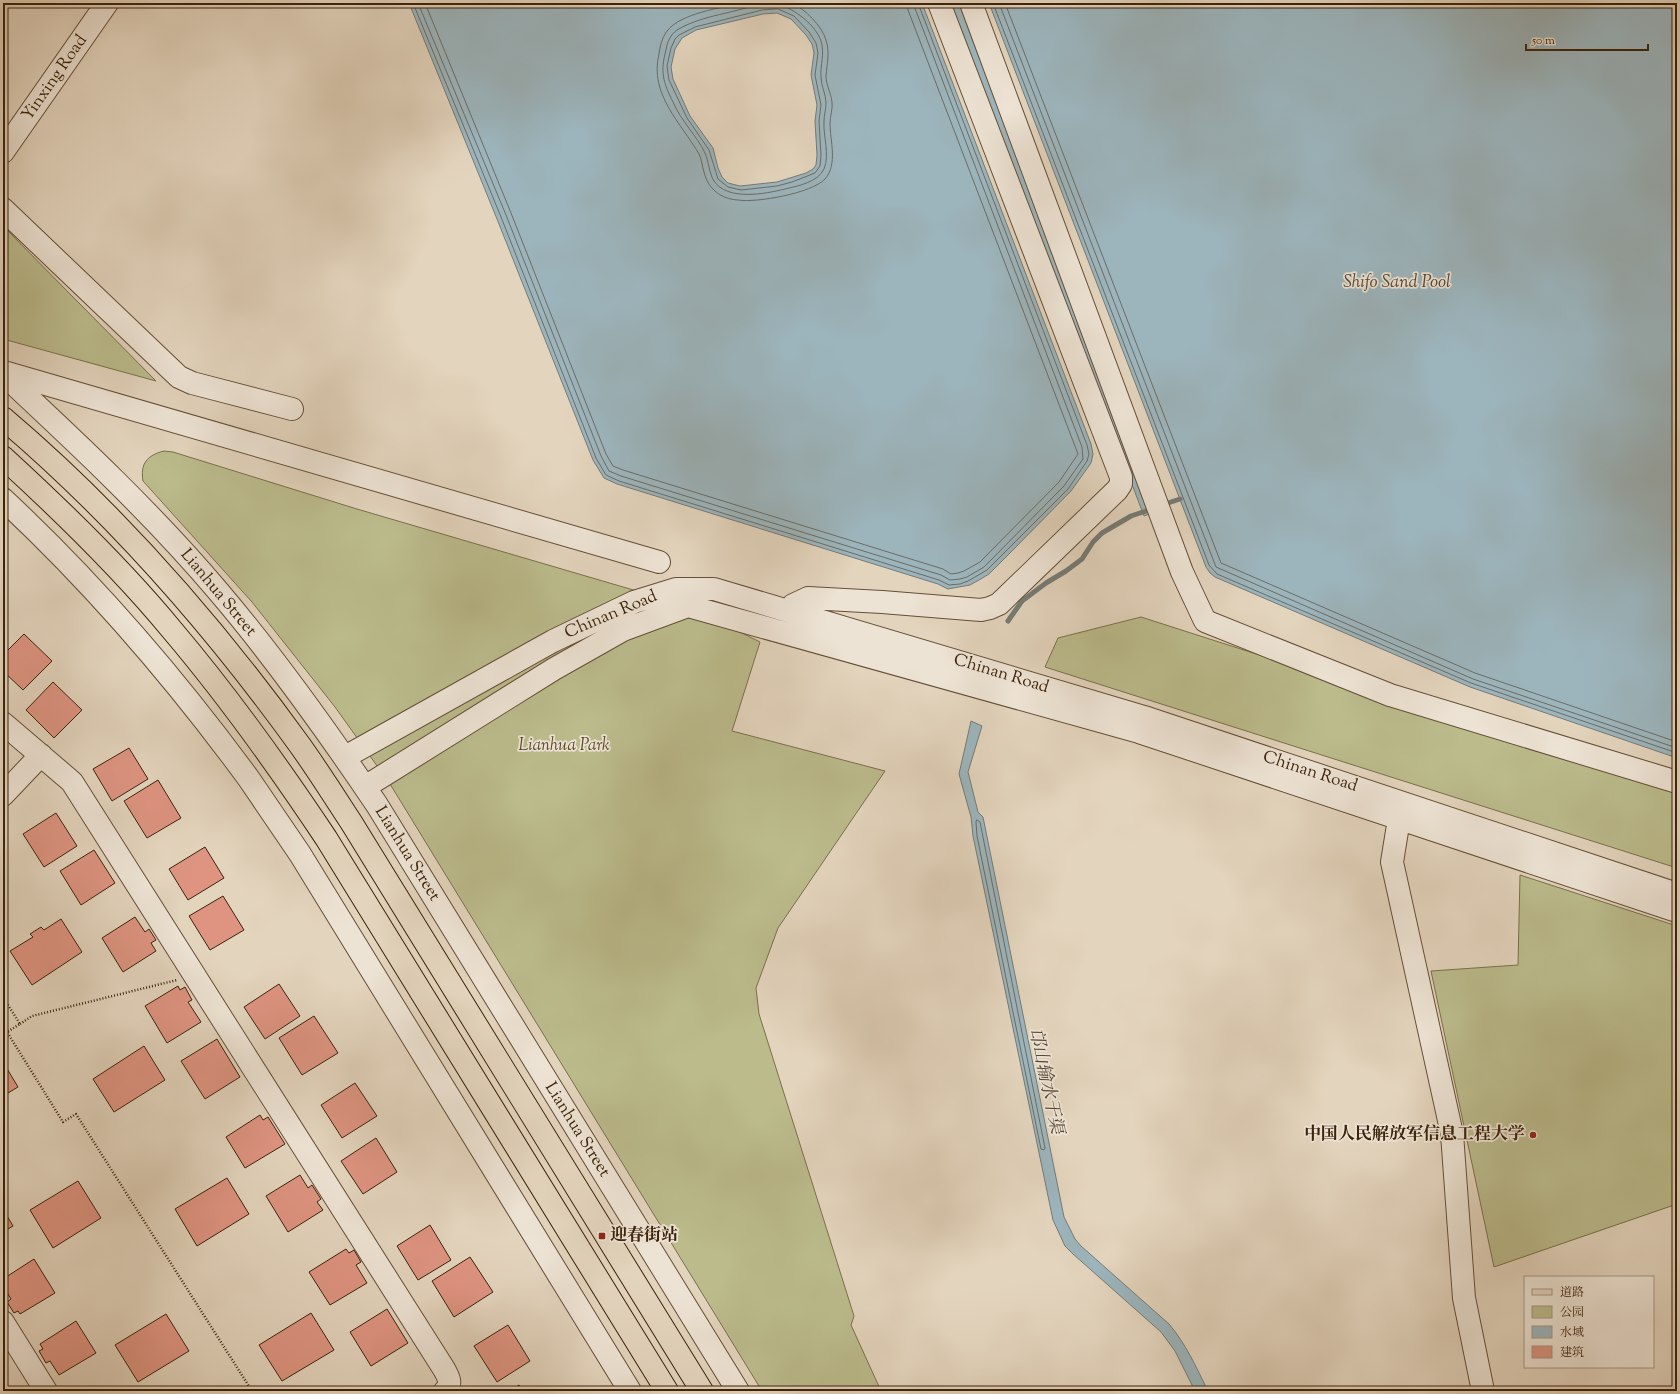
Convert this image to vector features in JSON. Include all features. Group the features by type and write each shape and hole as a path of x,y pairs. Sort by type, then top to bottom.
{"main road":[{"name":"Lianhua Street","path":"3,418 70,479 148,559 222,644 299,745 351,822 702,1391"},
{"path":"3,457 81,531 172,630 275,762 326,838 667,1391"}],"street":[{"name":"Yinxing Road","path":"3,152 106,3"},
{"path":"789,611 793,605 808,598 980,610 990,608 999,604 1117,490 1121,484 1121,477 939,3"},
{"path":"971,3 1157,507 1182,572 1205,621 1390,695 1677,782"},
{"path":"3,209 179,377 192,383 292,409"},
{"path":"3,373 659,562"},
{"name":"Lianhua Street","path":"3,373 113,478 171,538 213,585 289,680 345,757 738,1391"},
{"path":"3,499 58,553 148,650 249,780 300,854 630,1391"},
{"name":"Chinan Road","path":"345,757 554,641 634,602 676,589 714,589 1144,717 1677,894"},
{"name":"Chinan Road","path":"365,787 554,669 622,630 688,606 1139,732 1677,910"},
{"path":"3,723 72,782 444,1369 449,1378 450,1385 445,1391"},
{"path":"3,795 41,755"},
{"path":"1399,819 1392,862 1452,1134 1464,1298 1483,1391"},
{"path":"3,1322 46,1391"}],"path":[{"path":"194,976 32,1016 7,1032 63,1122 76,1114 252,1391"},
{"path":"3,997 20,1024"}],"green space":[{"path":"3,226 156,381 3,339"},
{"name":"Lianhua Park","path":"164,451 173,452 357,509 688,606 760,642 732,731 885,771 778,928 756,988 759,1014 854,1316 851,1325 881,1391 762,1391 390,784 335,707 252,602 143,481 142,475 146,461 153,455"},
{"path":"1141,617 1677,789 1677,868 1045,667 1058,638"},
{"path":"1520,875 1677,926 1677,1204 1494,1267 1431,971 1518,965"}],"water":[{"path":"409,3 922,3 1091,444 1093,454 1091,463 1071,491 989,574 970,585 948,589 938,584 617,484 604,478 593,460","holes":["777,13 791,19 806,35 812,44 814,53 811,75 817,105 815,121 817,155 816,165 813,169 806,173 777,182 740,186 728,183 722,177 718,168 713,148 690,116 673,79 671,67 675,49 682,38 696,30 763,14"]},
{"path":"950,3 959,3 1152,513 1144,516"},
{"name":"Shifo Sand Pool","path":"989,3 1677,3 1677,758 1470,687 1215,577 1210,573 1206,567"},
{"path":"971,721 982,726 968,772 978,812 983,817 1064,1217 1075,1239 1081,1246 1169,1324 1186,1348 1208,1391 1195,1391 1175,1351 1161,1332 1065,1246 1053,1220 973,836 971,817 959,774"}],"building":[{"path":"24,634 52,661 23,690 3,671 3,655"},
{"path":"53,682 82,710 54,738 26,710"},
{"path":"129,748 148,779 112,801 93,769"},
{"path":"158,780 181,818 147,838 124,801"},
{"path":"56,813 77,846 44,867 23,834"},
{"path":"205,847 224,878 188,900 169,869"},
{"path":"94,850 115,883 81,905 60,871"},
{"path":"223,896 244,930 210,950 189,916"},
{"path":"135,917 145,932 149,929 156,940 151,943 156,951 123,972 102,938"},
{"path":"61,919 82,952 32,985 10,951 33,937 30,934 41,927 44,930"},
{"path":"279,984 300,1016 265,1039 244,1007"},
{"path":"178,986 180,990 185,987 192,1000 188,1002 201,1022 167,1043 145,1006"},
{"path":"314,1016 338,1053 302,1075 279,1038"},
{"path":"217,1039 240,1077 205,1099 181,1061"},
{"path":"144,1046 165,1080 114,1112 93,1079"},
{"path":"3,1062 18,1087 3,1096"},
{"path":"355,1083 377,1116 342,1138 321,1105"},
{"path":"260,1115 263,1120 268,1117 285,1144 245,1168 226,1137"},
{"path":"376,1138 397,1172 363,1194 341,1161"},
{"path":"300,1175 308,1188 312,1185 321,1199 317,1202 323,1210 288,1232 266,1196"},
{"path":"227,1178 249,1214 197,1246 175,1209"},
{"path":"78,1181 101,1218 53,1248 30,1210"},
{"path":"3,1209 13,1226 3,1232"},
{"path":"430,1225 451,1260 418,1280 397,1246"},
{"path":"346,1249 349,1253 354,1250 361,1262 356,1265 367,1283 330,1305 309,1272"},
{"path":"470,1257 493,1292 454,1317 432,1281"},
{"path":"34,1259 55,1293 20,1314 18,1311 14,1313 7,1302 11,1299 3,1286 3,1279"},
{"path":"387,1309 408,1343 371,1366 350,1332"},
{"path":"311,1313 334,1350 282,1381 259,1345"},
{"path":"166,1314 189,1351 138,1382 115,1345"},
{"path":"76,1321 96,1353 59,1375 50,1361 46,1363 39,1351 43,1349 40,1344"},
{"path":"508,1325 530,1361 497,1382 474,1346"},
{"path":"519,1385 523,1391 509,1391"}],"waterway":[{"path":"1162,505 1180,499"},
{"path":"1008,621 1022,601 1082,559 1093,542 1102,533 1131,516 1149,510"}],"place":[{"name":"中国人民解放军信息工程大学","path":"1533,1135"},
{"name":"迎春街站","path":"602,1236"}],"water label":[{"name":"邙山输水干渠","path":"1045,1081"}]}
